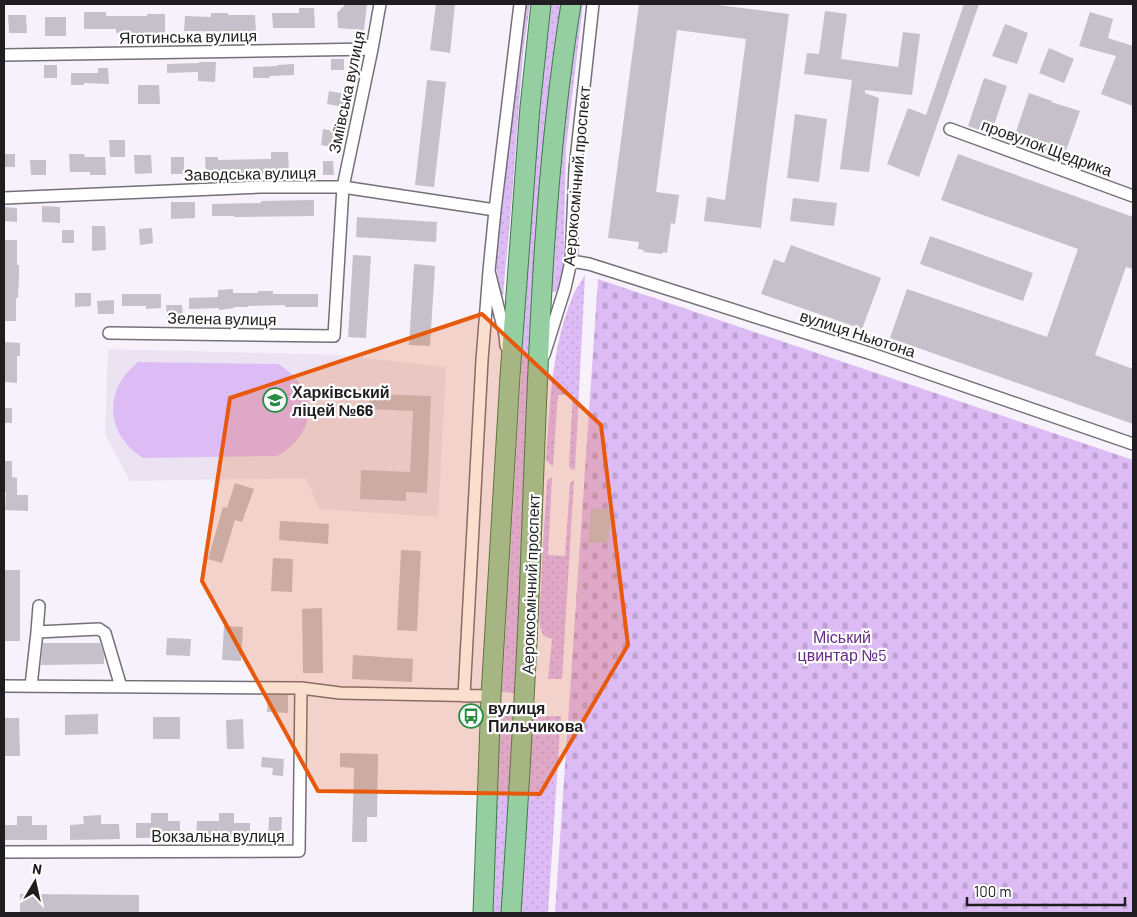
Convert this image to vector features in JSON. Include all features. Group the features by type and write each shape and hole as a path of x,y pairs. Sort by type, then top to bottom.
{"main road":[{"name":"Аерокосмічний проспект","path":"483,913 491,696 510,376 530,107 540,4"},
{"name":"Аерокосмічний проспект","path":"511,913 527,653 544,241 561,64 571,4"}],"street":[{"name":"Зміївська вулиця","path":"334,336 343,187 380,4"},
{"name":"Аерокосмічний проспект","path":"464,696 482,360 489,271 520,4"},
{"name":"Аерокосмічний проспект","path":"538,375 565,288 571,261 575,169 593,4"},
{"name":"Яготинська вулиця","path":"4,55 372,50"},
{"name":"провулок Щедрика","path":"950,129 1133,196"},
{"name":"Заводська вулиця","path":"4,198 260,187 343,187 495,210"},
{"name":"вулиця Ньютона","path":"571,261 589,264 869,353 1133,444"},
{"name":"Аерокосмічний проспект","path":"489,271 505,335 510,376"},
{"name":"Зелена вулиця","path":"109,333 334,336"},
{"path":"31,686 39,606"},
{"path":"37,632 99,629 105,633 121,687"},
{"path":"4,686 301,688 340,693 491,696"},
{"name":"Вокзальна вулиця","path":"4,852 299,851 301,688"}],"highlighted area":[{"path":"482,314 601,425 628,645 540,794 318,791 202,581 230,398"}],"shaded area":[{"name":"Харківський ліцей №66","path":"108,349 340,355 446,367 438,517 319,509 306,478 130,481 105,434"}],"green space":[{"path":"524,4 530,4 523,53 503,296 500,291 495,258"},
{"path":"549,4 563,4 552,69 537,229 516,693 502,692 529,241"},
{"path":"578,4 583,4 566,148 563,276 556,292 549,291 564,107"},
{"path":"585,275 575,470 570,468 569,465 573,395 558,395 553,466 546,460 550,398 560,337 572,298"},
{"name":"Міський цвинтар №5","path":"598,279 1133,460 1133,913 555,913"},
{"path":"138,362 278,364 301,385 307,398 306,424 300,436 290,447 277,456 143,458 130,448 121,437 115,424 113,412 114,398 119,385"},
{"path":"552,477 548,555 565,556 570,483 574,480 562,679 548,679 552,639 544,636 539,620 547,480"},
{"path":"499,712 514,714 502,913 487,913"},
{"path":"561,716 548,913 521,913 533,717"}],"building":[{"path":"344,4 367,4 364,30 338,28 337,13"},
{"path":"436,4 455,4 450,53 430,50"},
{"path":"639,4 710,4 789,14 761,228 704,221 707,197 725,200 746,39 677,30 656,192 679,195 675,224 671,223 667,253 643,252 644,250 638,249 639,242 608,238"},
{"path":"964,4 979,4 919,177 887,164 908,108 926,115"},
{"path":"299,8 314,8 315,28 273,28 272,13 299,13"},
{"path":"825,11 847,14 841,59 898,67 903,32 920,34 912,95 865,90 865,93 879,98 869,172 840,169 852,80 804,74 807,53 819,54"},
{"path":"84,12 106,12 106,16 165,14 165,35 116,33 116,29 84,29"},
{"path":"1090,12 1113,19 1108,38 1133,46 1133,106 1101,94 1116,56 1079,46"},
{"path":"211,13 255,15 256,32 184,31 185,16 211,17"},
{"path":"8,15 26,15 27,33 9,33"},
{"path":"45,17 66,17 66,36 45,36"},
{"path":"1005,24 1028,33 1017,64 992,56"},
{"path":"1049,48 1074,59 1064,83 1039,73"},
{"path":"331,59 344,59 344,70 331,70"},
{"path":"216,62 215,82 198,81 198,72 167,73 167,64"},
{"path":"294,64 294,75 253,78 253,67"},
{"path":"44,65 57,65 57,78 44,78"},
{"path":"98,68 108,68 109,84 84,83 84,85 71,85 71,73 98,73"},
{"path":"984,78 1007,86 991,134 968,126"},
{"path":"427,80 446,82 434,187 415,185"},
{"path":"138,85 159,85 160,104 138,104"},
{"path":"329,91 346,94 344,107 327,104"},
{"path":"1029,93 1080,111 1062,162 1040,154 1041,151 1013,141"},
{"path":"795,114 827,119 819,182 787,178"},
{"path":"323,129 340,132 338,148 321,145"},
{"path":"109,140 125,140 125,157 110,157"},
{"path":"271,152 288,152 289,173 206,174 205,157 218,157 218,160 271,159"},
{"path":"4,154 15,154 15,167 4,167"},
{"path":"69,154 84,154 85,157 105,157 106,175 90,175 90,172 70,172"},
{"path":"958,154 1133,217 1133,269 1126,267 1095,355 1133,369 1133,424 890,338 907,289 1047,337 1078,249 941,200"},
{"path":"134,155 151,155 152,173 135,174"},
{"path":"171,157 184,157 184,174 171,174"},
{"path":"30,160 46,160 46,175 31,175"},
{"path":"323,161 333,161 334,175 323,175"},
{"path":"793,198 837,203 834,226 790,221"},
{"path":"314,200 314,216 212,216 212,204"},
{"path":"171,202 195,202 195,218 171,219"},
{"path":"42,206 60,207 60,223 42,222"},
{"path":"4,207 17,208 17,222 4,221"},
{"path":"357,217 437,222 436,242 356,237"},
{"path":"92,226 105,226 106,250 92,251"},
{"path":"152,228 153,243 140,245 139,229"},
{"path":"62,230 74,230 74,243 62,243"},
{"path":"930,236 1033,273 1023,301 920,264"},
{"path":"5,240 17,240 19,276 18,298 16,298 16,321 4,321"},
{"path":"791,245 881,278 862,329 761,294 774,259 784,263"},
{"path":"353,255 371,256 366,338 348,337"},
{"path":"414,264 435,266 430,346 409,345"},
{"path":"233,289 233,293 273,291 273,294 318,294 318,307 285,307 285,305 234,307 219,310 219,308 189,309 189,298 218,297 218,290"},
{"path":"75,293 91,293 91,306 75,307"},
{"path":"122,294 161,294 161,308 146,309 146,306 122,306"},
{"path":"114,300 114,314 98,314 97,301"},
{"path":"166,305 182,305 183,318 167,319"},
{"path":"4,342 20,343 20,356 17,356 17,383 4,382"},
{"path":"370,394 431,396 427,493 406,492 406,501 360,499 361,470 410,472 413,411 369,409"},
{"path":"4,408 12,408 12,423 4,423"},
{"path":"4,461 12,461 12,477 17,478 17,495 28,495 28,511 5,510"},
{"path":"235,483 254,489 242,522 235,520 222,563 208,559 223,507 227,508"},
{"path":"591,508 611,510 608,543 588,542"},
{"path":"280,521 329,524 328,544 279,540"},
{"path":"401,550 421,551 417,631 397,630"},
{"path":"273,558 293,559 292,592 271,591"},
{"path":"4,570 20,570 20,641 4,641"},
{"path":"322,608 323,673 303,673 302,609"},
{"path":"224,626 243,627 241,661 222,660"},
{"path":"167,638 191,639 190,656 166,655"},
{"path":"43,643 100,643 104,655 104,664 41,665"},
{"path":"353,655 413,659 412,682 352,679"},
{"path":"268,695 288,695 288,713 267,712"},
{"path":"98,714 98,734 65,735 65,715"},
{"path":"153,717 180,717 180,739 153,739"},
{"path":"4,718 19,718 20,756 4,756"},
{"path":"243,719 244,749 227,749 226,720"},
{"path":"340,753 378,754 377,817 367,817 367,842 352,842 354,768 340,767"},
{"path":"262,757 284,759 283,776 272,775 273,768 261,767"},
{"path":"151,813 168,813 168,821 180,821 180,837 136,838 136,823 151,823"},
{"path":"219,813 234,813 234,823 250,823 250,837 196,836 197,821 219,821"},
{"path":"101,815 101,824 119,824 120,839 70,840 70,825 84,824 83,816"},
{"path":"17,816 32,816 32,825 47,825 47,840 4,840 4,825 17,825"},
{"path":"269,817 282,817 281,837 268,838"},
{"path":"20,894 139,895 139,913 20,913"}],"place":[{"name":"Харківський ліцей №66","path":"275,400"},
{"name":"вулиця Пильчикова","path":"471,716"}]}
